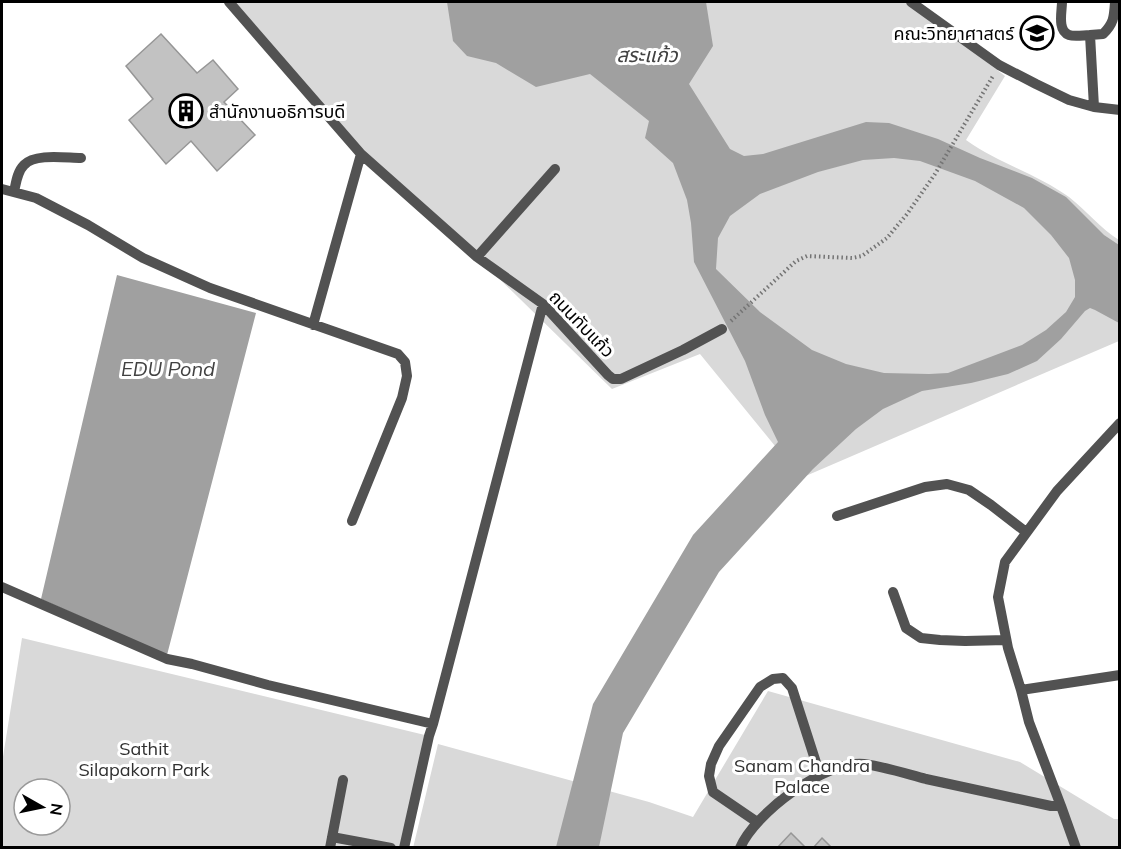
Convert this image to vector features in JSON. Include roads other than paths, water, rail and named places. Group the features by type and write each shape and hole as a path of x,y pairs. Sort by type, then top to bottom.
{"lane":[{"name":"ถนนทับแก้ว","path":"229,2 361,154 477,257 543,304 613,379 621,379 722,329"},
{"path":"910,2 999,65 1069,100 1094,107 1119,110"},
{"path":"1062,2 1061,23 1063,31 1069,35 1103,34 1110,27 1114,17 1115,2"},
{"path":"1090,35 1094,107"},
{"path":"313,325 361,154"},
{"path":"14,192 19,173 25,163 38,158 81,158"},
{"path":"477,257 555,169"},
{"path":"2,189 36,198 88,225 143,258 210,288 398,354 405,362 407,376 402,398 352,521"},
{"path":"404,848 429,736 543,304"},
{"path":"1076,848 1029,722 1006,640 998,597 1005,562 1057,491 1119,423"},
{"path":"837,516 925,487 946,484 969,490 1026,532"},
{"path":"2,587 167,659 433,724"},
{"path":"893,592 906,628 921,638 1006,640"},
{"path":"1021,690 1119,675"},
{"path":"757,822 713,792 709,776 711,764 719,746 759,687 773,679 783,678 792,688 820,775"},
{"path":"741,848 757,822 782,799 820,775 841,766 863,764 1050,806 1061,806"},
{"path":"343,780 331,842 391,848"}],"water":[{"name":"สระแก้ว","path":"447,2 706,2 713,46 689,84 730,149 744,156 763,154 866,122 889,123 938,139 1032,178 1066,197 1104,235 1119,245 1119,323 1090,308 1037,361 1008,374 922,391 883,409 856,429 813,469 719,572 623,733 599,847 556,847 593,704 693,535 778,442 765,415 745,361 694,262 687,200 673,163 645,138 649,121 590,74 536,87 496,63 467,56 453,41","holes":["894,158 920,161 975,181 1024,208 1051,235 1069,258 1075,280 1075,297 1066,312 1046,330 1022,345 948,373 884,373 846,364 812,350 760,312 716,269 718,238 730,216 760,194 818,172 863,160"]},
{"name":"EDU Pond","path":"117,275 256,313 167,655 41,599"}],"place":[{"name":"คณะวิทยาศาสตร์","path":"1037,33"},
{"name":"สำนักงานอธิการบดี","path":"186,111"}],"park label":[{"name":"Sathit Silapakorn Park","path":"144,758"},
{"name":"Sanam Chandra Palace","path":"802,775"}]}
